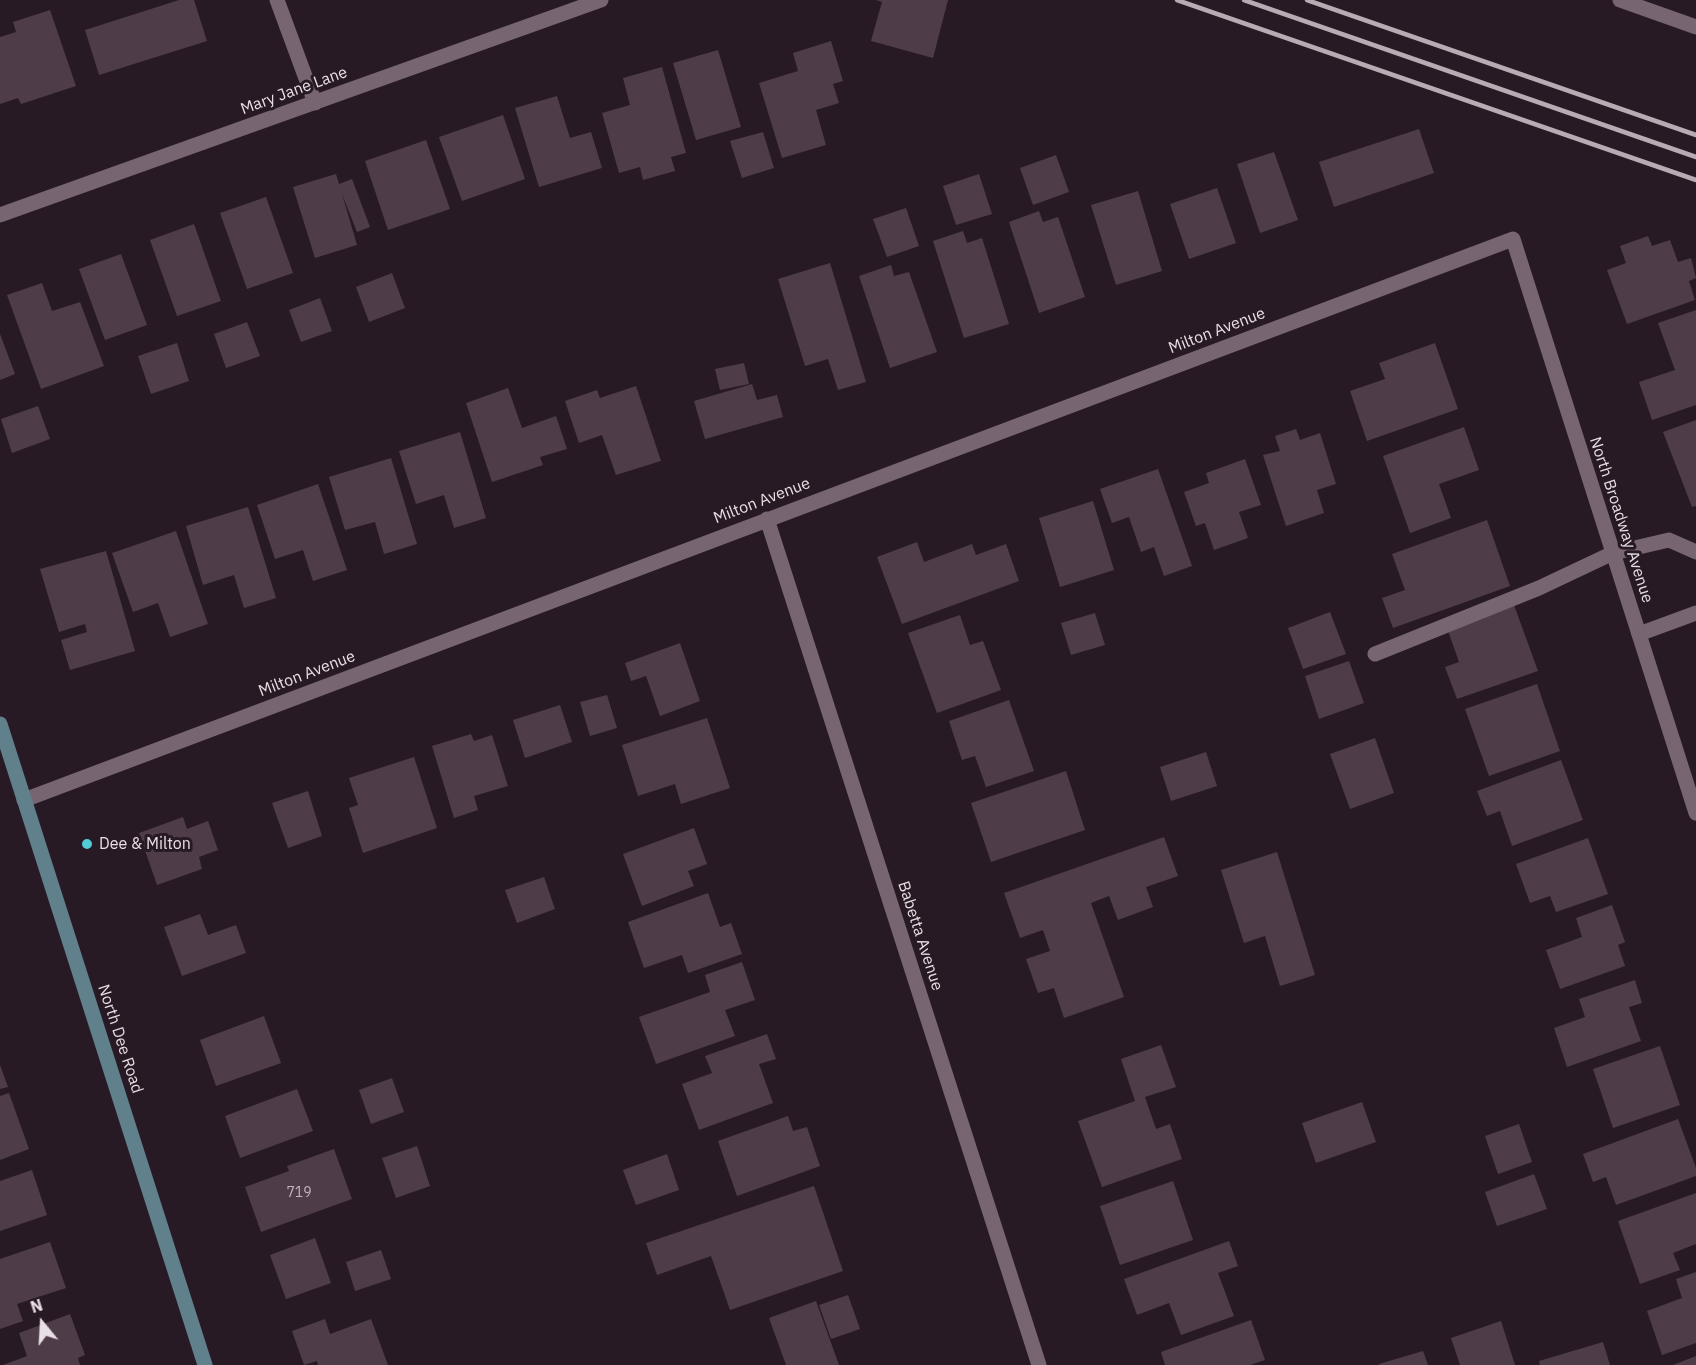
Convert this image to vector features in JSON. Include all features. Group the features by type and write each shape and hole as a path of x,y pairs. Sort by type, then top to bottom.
{"main road":[{"name":"North Dee Road","path":"0,724 205,1365"}],"street":[{"path":"277,0 315,103"},
{"name":"Mary Jane Lane","path":"0,215 601,0"},
{"path":"1620,0 1696,27"},
{"name":"Milton Avenue","path":"24,800 1513,239"},
{"name":"North Broadway Avenue","path":"1513,239 1696,813"},
{"name":"Babetta Avenue","path":"767,519 1039,1365"},
{"path":"1375,654 1539,588 1613,554 1669,540 1696,552"},
{"path":"1639,634 1696,613"}],"building":[{"path":"179,0 194,0 207,41 99,75 85,30"},
{"path":"876,0 948,0 933,58 871,41 882,2"},
{"path":"50,10 76,86 21,104 18,98 0,104 0,37 16,32 13,22"},
{"path":"831,41 843,81 833,84 839,103 816,110 826,145 782,158 759,83 798,71 793,53"},
{"path":"718,50 741,127 696,140 673,63"},
{"path":"662,67 686,153 671,157 675,171 643,180 640,167 619,173 602,113 630,105 623,78"},
{"path":"557,96 570,138 591,132 602,168 539,187 515,108"},
{"path":"503,115 525,179 462,201 439,137"},
{"path":"1419,129 1434,173 1334,207 1319,162"},
{"path":"763,132 774,168 742,178 730,141"},
{"path":"426,140 450,209 388,230 365,161"},
{"path":"1274,152 1298,220 1260,233 1237,164"},
{"path":"1056,155 1069,192 1033,205 1020,168"},
{"path":"336,174 339,184 352,179 370,227 357,232 342,194 357,245 315,258 293,187"},
{"path":"979,174 992,214 956,225 943,186"},
{"path":"1217,188 1236,243 1189,259 1170,204"},
{"path":"1138,191 1162,271 1116,285 1091,205"},
{"path":"266,197 293,273 247,289 220,213"},
{"path":"906,208 919,246 887,257 873,219"},
{"path":"1039,211 1043,222 1058,217 1085,297 1039,313 1009,222"},
{"path":"194,224 221,301 177,316 150,240"},
{"path":"963,231 967,243 982,238 1009,324 964,338 933,241"},
{"path":"1648,236 1652,246 1670,240 1678,262 1691,258 1696,278 1689,281 1695,300 1627,324 1607,270 1626,263 1620,246"},
{"path":"121,254 147,325 105,340 79,269"},
{"path":"830,263 866,382 838,390 828,359 805,366 778,279"},
{"path":"891,265 894,276 909,272 937,352 890,368 859,276"},
{"path":"392,273 405,308 369,322 356,287"},
{"path":"42,283 52,311 80,302 104,366 41,389 7,295"},
{"path":"320,298 332,331 301,342 289,310"},
{"path":"1696,310 1696,405 1652,420 1639,382 1675,370 1658,323"},
{"path":"247,322 260,356 226,368 214,334"},
{"path":"0,334 15,374 0,380"},
{"path":"177,343 189,381 151,394 138,356"},
{"path":"1435,343 1458,409 1367,441 1350,391 1385,379 1379,363"},
{"path":"744,363 749,384 720,390 715,369"},
{"path":"752,384 757,400 777,395 783,417 705,439 694,401"},
{"path":"636,386 661,461 616,475 602,435 579,443 565,401 597,390 600,398"},
{"path":"508,388 522,428 556,416 567,449 540,457 543,465 492,482 466,403"},
{"path":"38,406 50,439 12,453 1,419"},
{"path":"1696,420 1696,506 1692,507 1663,432"},
{"path":"1464,427 1479,470 1439,484 1451,518 1410,533 1383,456"},
{"path":"1296,429 1300,440 1320,433 1336,484 1317,490 1324,513 1286,526 1263,455 1280,451 1275,436"},
{"path":"460,432 486,518 454,528 444,495 416,504 399,451"},
{"path":"391,458 417,544 384,554 375,522 345,530 329,477"},
{"path":"1245,459 1261,505 1239,512 1248,538 1214,550 1205,523 1196,526 1184,492 1209,483 1206,473"},
{"path":"1158,469 1192,566 1164,576 1154,547 1141,552 1129,517 1112,523 1100,489"},
{"path":"318,484 347,570 313,581 303,550 275,559 257,505"},
{"path":"1093,501 1114,570 1060,587 1039,518"},
{"path":"248,507 276,598 244,608 234,575 203,585 186,526"},
{"path":"1487,520 1510,586 1393,628 1382,598 1405,590 1392,554"},
{"path":"176,531 208,624 170,637 158,603 133,612 112,553"},
{"path":"917,542 924,562 972,544 976,555 1006,544 1019,581 902,624 877,557"},
{"path":"106,551 135,651 70,670 61,640 87,632 85,624 59,632 40,569"},
{"path":"1514,605 1538,671 1457,699 1445,667 1459,662 1447,628"},
{"path":"1330,612 1346,654 1303,669 1288,628"},
{"path":"1095,613 1105,645 1071,655 1061,623"},
{"path":"960,615 970,645 983,641 1001,690 937,713 908,633"},
{"path":"680,643 700,701 660,716 646,676 631,681 625,663"},
{"path":"1349,661 1364,703 1319,719 1305,676"},
{"path":"1537,684 1560,751 1489,776 1465,709"},
{"path":"607,695 617,728 590,736 580,702"},
{"path":"1009,700 1034,771 986,787 975,756 962,760 949,721"},
{"path":"560,705 572,742 525,758 513,720"},
{"path":"707,718 730,788 681,804 675,784 638,796 622,745"},
{"path":"471,734 474,741 492,735 508,786 474,796 478,810 454,818 432,746"},
{"path":"1375,738 1394,793 1350,809 1330,754"},
{"path":"1206,752 1217,786 1171,801 1160,767"},
{"path":"414,757 437,828 363,853 349,808 358,805 349,778"},
{"path":"1561,760 1583,820 1512,846 1500,811 1487,816 1477,791"},
{"path":"1066,771 1085,830 991,862 971,803"},
{"path":"308,791 322,836 288,848 272,803"},
{"path":"183,817 187,829 208,821 218,850 199,857 202,869 157,885 139,833"},
{"path":"694,828 707,864 688,871 694,886 642,906 623,854"},
{"path":"1164,837 1178,876 1146,887 1153,907 1118,920 1109,896 1091,903 1124,997 1064,1018 1054,988 1038,993 1026,959 1050,951 1043,930 1020,938 1004,893"},
{"path":"1588,838 1608,894 1556,912 1550,896 1530,903 1516,864"},
{"path":"1277,852 1315,975 1280,986 1265,936 1244,943 1221,870"},
{"path":"544,877 555,909 517,923 505,890"},
{"path":"708,893 720,927 731,923 742,954 688,973 682,955 644,968 628,922"},
{"path":"1612,905 1625,942 1618,945 1625,966 1560,989 1546,950 1582,937 1576,918"},
{"path":"200,914 208,935 236,925 246,953 182,976 164,927"},
{"path":"742,962 755,1000 725,1010 735,1036 656,1064 639,1017 710,992 705,975"},
{"path":"1635,980 1642,1003 1629,1007 1641,1041 1567,1067 1554,1028 1585,1017 1579,999"},
{"path":"264,1016 281,1063 216,1086 200,1040"},
{"path":"767,1034 776,1059 759,1064 773,1103 699,1130 682,1084 712,1073 705,1056"},
{"path":"1161,1045 1176,1087 1145,1097 1156,1129 1170,1124 1182,1159 1102,1187 1078,1121 1135,1101 1121,1059"},
{"path":"1660,1046 1680,1105 1613,1128 1593,1069"},
{"path":"0,1065 8,1087 0,1089"},
{"path":"392,1078 404,1112 371,1124 359,1090"},
{"path":"297,1089 313,1131 240,1158 225,1116"},
{"path":"9,1093 29,1149 0,1160 0,1096"},
{"path":"1362,1102 1376,1142 1316,1163 1302,1123"},
{"path":"788,1116 793,1131 807,1127 820,1166 737,1196 718,1141"},
{"path":"1678,1119 1696,1168 1696,1176 1616,1205 1606,1177 1593,1182 1583,1154"},
{"path":"1519,1124 1532,1162 1498,1174 1485,1136"},
{"path":"417,1146 430,1186 396,1198 382,1158"},
{"path":"334,1149 352,1199 261,1232 245,1187 289,1171 287,1166"},
{"path":"667,1154 679,1190 636,1205 623,1170"},
{"path":"32,1170 47,1215 0,1231 0,1181"},
{"path":"1534,1174 1547,1209 1497,1226 1485,1192"},
{"path":"1173,1181 1193,1240 1120,1265 1100,1206"},
{"path":"814,1186 843,1271 730,1310 711,1256 657,1275 646,1243"},
{"path":"1696,1193 1696,1244 1673,1253 1680,1270 1640,1284 1618,1221"},
{"path":"315,1238 331,1283 286,1299 270,1255"},
{"path":"1229,1241 1238,1266 1218,1273 1234,1316 1181,1335 1169,1303 1137,1315 1124,1279"},
{"path":"50,1242 66,1288 17,1304 23,1321 0,1329 0,1259"},
{"path":"381,1250 391,1279 355,1291 346,1262"},
{"path":"1696,1272 1696,1343 1662,1355 1647,1311 1682,1298 1676,1279"},
{"path":"848,1295 860,1329 831,1339 819,1305"},
{"path":"816,1301 839,1365 786,1365 769,1318"},
{"path":"70,1314 85,1355 78,1358 80,1365 3,1365 27,1356 19,1333"},
{"path":"325,1319 330,1334 371,1319 388,1365 318,1365 317,1361 304,1365 292,1331"},
{"path":"1251,1320 1265,1360 1250,1365 1165,1365 1161,1352"},
{"path":"1501,1321 1515,1365 1460,1365 1451,1338"},
{"path":"1603,1342 1610,1365 1540,1365 1539,1361"},
{"path":"1423,1351 1428,1365 1379,1365 1379,1364"},
{"path":"1696,1356 1696,1365 1673,1365"}],"railway":[{"path":"1177,0 1696,180"},
{"path":"1244,0 1696,157"},
{"path":"1307,0 1696,135"}],"place":[{"name":"Dee & Milton","path":"87,844"}]}
